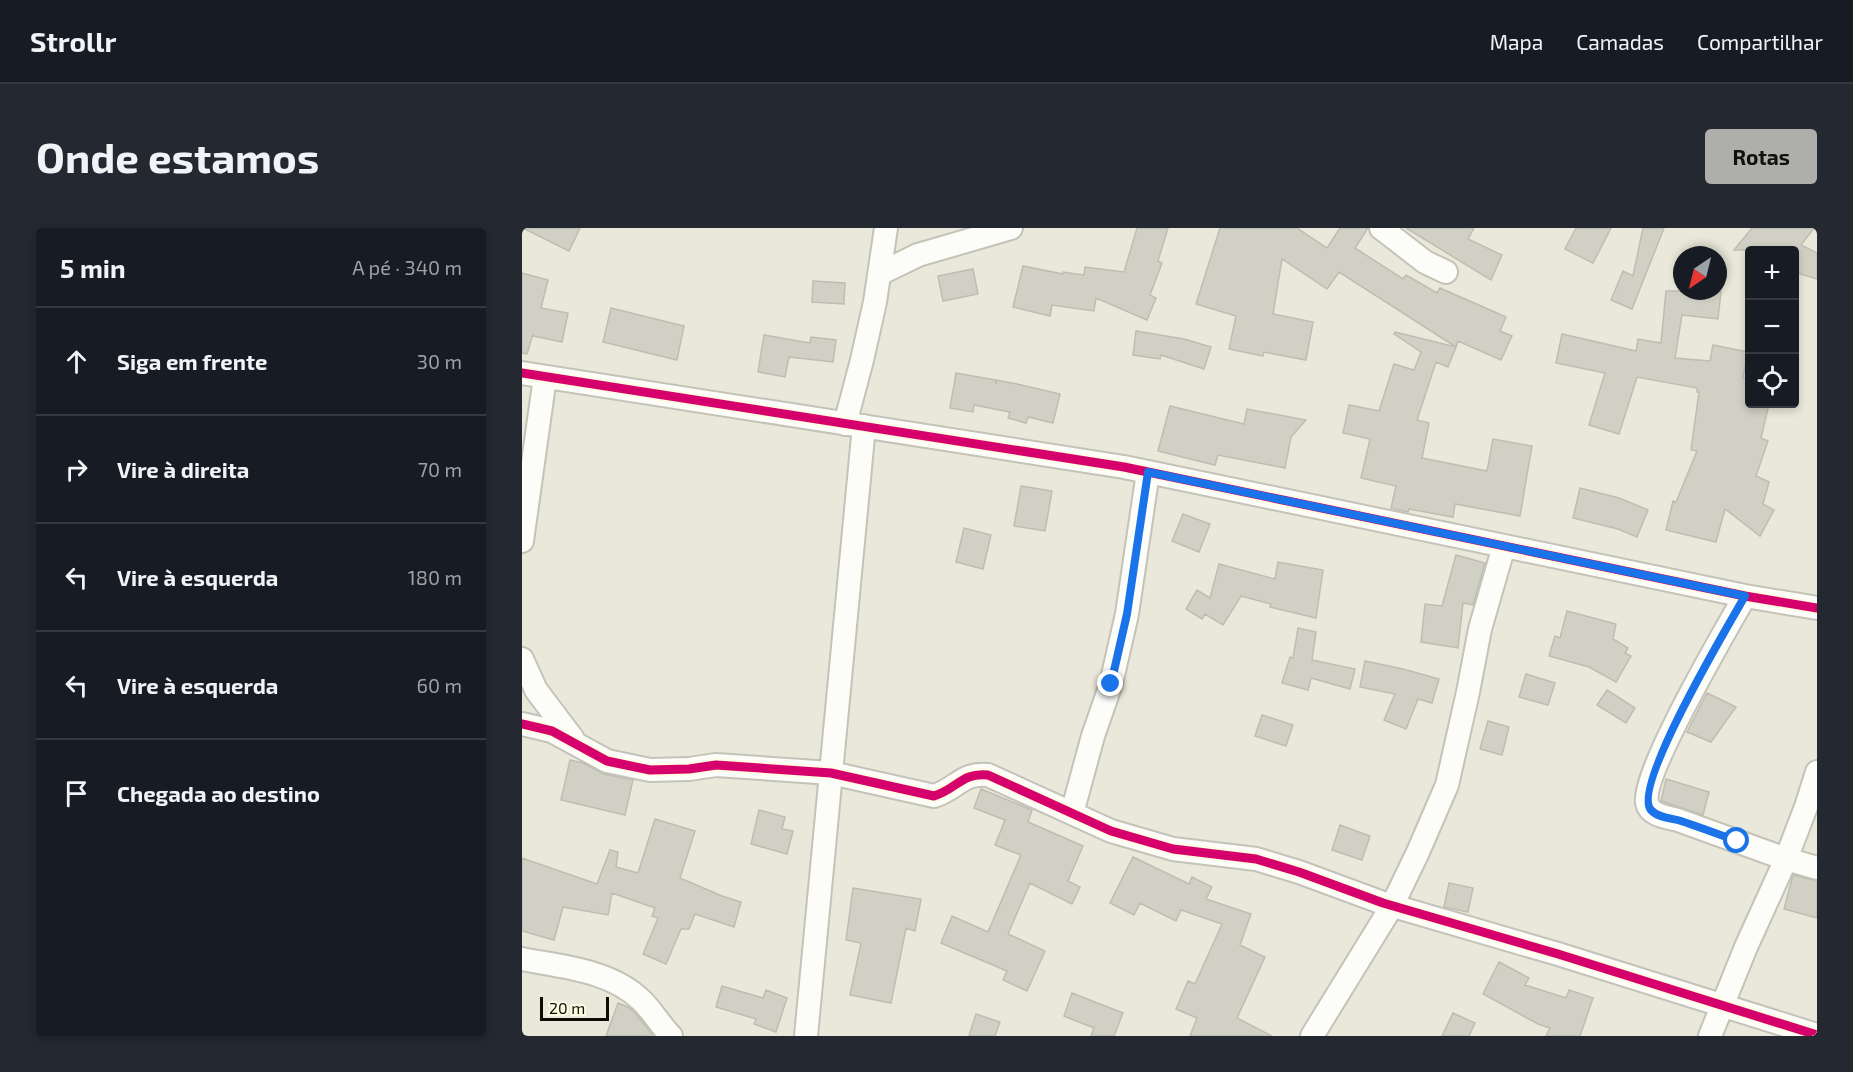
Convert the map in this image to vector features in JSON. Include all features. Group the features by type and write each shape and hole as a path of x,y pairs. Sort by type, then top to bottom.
{"street":[{"path":"806,1036 831,773 855,425 862,360 886,228"},
{"path":"879,274 918,255 1011,228"},
{"path":"1381,228 1425,262 1446,272"},
{"path":"522,372 1148,472 1815,610"},
{"path":"522,541 545,377"},
{"path":"1072,813 1093,736 1109,692 1119,649 1130,593 1148,472"},
{"path":"1312,1036 1392,906 1447,785 1480,629 1504,546"},
{"path":"1745,596 1692,690 1651,778 1647,803 1652,811 1662,816 1786,859 1817,867"},
{"path":"522,659 536,690 575,743"},
{"path":"522,724 552,731 607,761 650,770 689,769 716,765 831,773 934,796 947,792 964,778 975,774 988,775 1111,831 1173,849 1256,859 1392,906 1558,954 1817,1035"},
{"path":"1710,1036 1746,947 1786,859 1817,772"},
{"path":"522,959 599,975 621,984 642,1000 659,1024 671,1036"}],"building":[{"path":"523,228 580,228 569,251"},
{"path":"1137,228 1168,228 1158,261 1162,263 1150,295 1156,298 1147,320 1096,298 1094,311 1052,305 1050,316 1013,307 1023,266 1063,274 1063,272 1084,275 1085,267 1124,272"},
{"path":"1220,228 1297,228 1327,248 1340,228 1368,228 1355,248 1403,279 1406,275 1437,293 1440,288 1506,317 1500,331 1512,336 1501,360 1458,341 1456,347 1339,272 1327,289 1282,259 1273,314 1313,322 1306,360 1264,352 1263,356 1229,349 1236,316 1196,304"},
{"path":"1406,228 1474,228 1468,239 1502,255 1491,280"},
{"path":"1576,228 1611,228 1593,263 1565,249"},
{"path":"1643,228 1664,228 1632,309 1611,300 1623,271 1633,276"},
{"path":"1752,228 1814,228 1801,245 1817,253 1817,279 1799,274 1799,246 1745,246 1745,250 1734,250"},
{"path":"973,269 978,294 943,301 938,276"},
{"path":"522,273 548,280 541,308 568,313 562,342 533,336 533,334 527,354 522,353"},
{"path":"813,281 845,283 844,304 812,302"},
{"path":"1666,291 1673,291 1673,300 1720,300 1718,319 1682,315 1675,358 1710,361 1713,345 1745,351 1743,378 1745,378 1745,408 1768,408 1761,438 1768,441 1756,476 1769,482 1763,504 1774,510 1760,536 1725,509 1716,542 1666,530 1673,501 1676,502 1697,451 1691,450 1699,392 1697,388 1637,377 1619,434 1589,425 1605,373 1556,363 1562,334 1636,351 1638,339 1661,343"},
{"path":"611,308 684,326 677,360 603,342"},
{"path":"1136,331 1184,339 1211,347 1204,369 1161,355 1160,359 1133,355"},
{"path":"1395,332 1456,347 1448,367 1436,362 1417,420 1429,423 1422,458 1487,471 1493,439 1532,446 1520,516 1455,504 1453,517 1391,508 1396,486 1361,478 1370,439 1343,433 1349,405 1379,411 1394,364 1414,370 1421,352 1394,334"},
{"path":"764,335 810,343 811,337 836,340 833,362 789,357 785,377 758,372"},
{"path":"956,373 995,380 996,384 996,380 1060,394 1053,423 1028,417 1026,423 1008,418 1010,412 974,405 973,412 950,408"},
{"path":"1170,406 1244,424 1247,409 1306,420 1291,437 1285,468 1218,455 1215,465 1158,451"},
{"path":"1021,486 1052,491 1045,531 1014,526"},
{"path":"1580,488 1619,498 1648,510 1637,537 1618,529 1573,518"},
{"path":"1183,514 1210,524 1199,552 1172,541"},
{"path":"964,528 991,535 983,569 956,562"},
{"path":"1456,555 1485,563 1473,605 1463,603 1458,648 1421,642 1425,604 1442,606"},
{"path":"1278,562 1323,570 1316,618 1270,607 1271,604 1241,596 1223,625 1205,614 1202,619 1186,609 1197,590 1210,598 1219,564 1275,579"},
{"path":"1567,611 1616,624 1613,639 1628,648 1625,653 1631,656 1616,682 1589,667 1549,656 1555,636 1560,638"},
{"path":"1298,628 1316,632 1312,660 1355,669 1350,689 1311,678 1308,690 1282,683 1290,657 1293,658"},
{"path":"1365,661 1439,679 1432,703 1418,699 1406,729 1384,720 1395,694 1360,687"},
{"path":"1526,674 1555,683 1548,705 1519,697"},
{"path":"1607,690 1635,708 1626,723 1597,705"},
{"path":"1707,693 1736,707 1711,742 1687,732"},
{"path":"1262,715 1293,725 1286,746 1255,736"},
{"path":"1488,721 1509,727 1502,755 1480,749"},
{"path":"570,760 583,763 604,774 633,780 625,815 561,800"},
{"path":"1666,779 1709,792 1703,815 1661,801"},
{"path":"981,789 1032,810 1028,822 1083,846 1068,881 1080,887 1072,904 1030,883 1008,934 1045,951 1027,991 1003,980 1007,971 941,943 952,916 988,932 1021,855 995,845 1005,820 974,808"},
{"path":"759,810 785,817 782,829 793,831 787,854 751,844"},
{"path":"655,819 695,831 680,878 741,902 734,927 695,914 689,929 681,929 666,964 643,954 658,918 652,916 655,908 612,893 608,915 563,907 554,940 522,931 522,858 597,884 610,850 618,852 616,867 638,873"},
{"path":"1340,825 1370,836 1362,860 1332,850"},
{"path":"1133,857 1189,884 1192,877 1212,887 1206,899 1251,914 1240,945 1265,957 1237,1018 1272,1036 1190,1036 1197,1018 1176,1009 1188,981 1195,984 1222,924 1181,910 1176,921 1140,903 1134,915 1110,903"},
{"path":"1793,875 1817,881 1817,918 1784,909"},
{"path":"1449,883 1473,888 1468,912 1444,907"},
{"path":"853,888 921,899 915,931 906,928 891,1003 850,995 861,943 846,940"},
{"path":"1499,962 1529,978 1525,985 1566,998 1569,990 1593,998 1580,1036 1546,1036 1550,1028 1538,1024 1483,994"},
{"path":"722,986 763,998 766,990 787,998 776,1032 754,1024 756,1019 716,1007"},
{"path":"1072,993 1123,1013 1114,1036 1091,1036 1094,1028 1064,1016"},
{"path":"618,1003 635,1013 652,1034 651,1036 606,1036"},
{"path":"1453,1013 1475,1023 1469,1036 1442,1036"},
{"path":"976,1014 1000,1022 995,1036 969,1036"}],"cycle path":[{"path":"522,373 1124,467 1745,596 1817,608"},
{"path":"522,724 552,731 607,761 650,770 689,769 716,765 831,773 934,796 966,778 988,775 1111,831 1173,849 1256,859 1383,903 1558,954 1817,1035"}],"route":[{"path":"1111,684 1127,614 1148,472 1745,596 1692,690 1651,778 1647,803 1652,811 1662,816 1737,841"}]}
